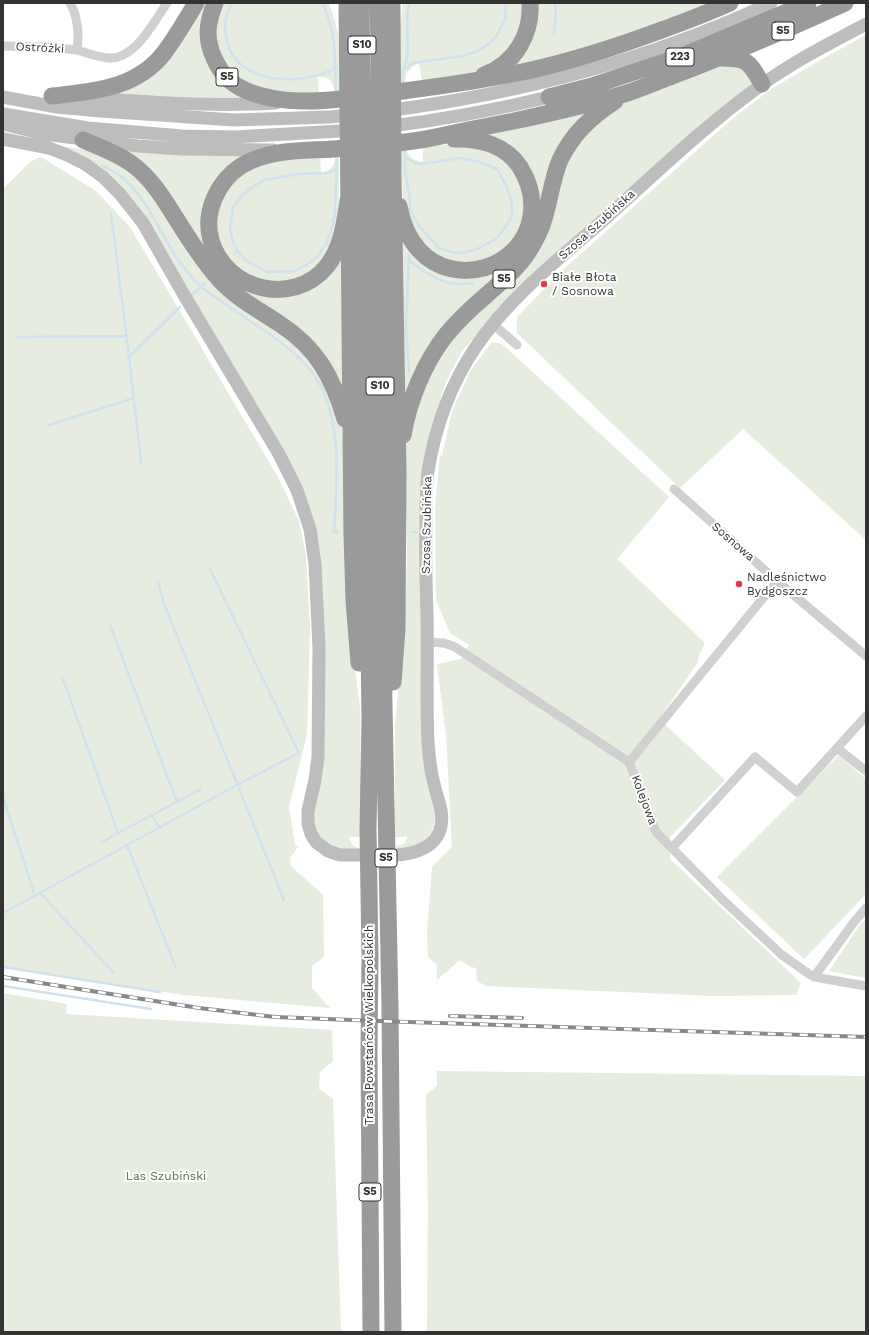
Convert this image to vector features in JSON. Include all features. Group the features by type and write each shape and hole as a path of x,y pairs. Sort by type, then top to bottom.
{"highway":[{"path":"52,96 88,92 114,87 147,70 164,53 196,3"},
{"name":"S5","path":"215,3 210,15 208,42 218,67 225,75 243,90 258,95 302,101 366,96 503,76 582,56 672,26 730,3"},
{"name":"S5","path":"334,3 338,11 347,52 354,600 361,683 370,719"},
{"path":"347,3 347,52"},
{"name":"S10","path":"361,3 370,719"},
{"name":"S10","path":"378,3 378,179 385,770"},
{"path":"392,3 398,472"},
{"path":"393,44 399,3"},
{"path":"463,82 502,66 515,54 524,40 528,27 531,14 530,3"},
{"name":"223","path":"549,97 592,86 682,56 808,3"},
{"name":"S5","path":"385,770 398,629 398,472 404,432 412,401 424,371 436,350 446,335 463,316 516,267 528,253 544,220 554,178 560,161 572,140 590,119 625,94 721,58 845,3"},
{"path":"721,58 738,58 746,62 752,67 762,84"},
{"path":"418,140 512,121 625,94"},
{"path":"349,195 343,234 335,254 327,266 302,285 286,290 269,290 251,285 236,277 223,264 211,240 210,213 214,198 228,177 241,166 257,159 280,153 306,150 330,150 418,140 468,138 488,143 505,151 517,163 526,177 531,192 532,205 530,222 525,236 517,248 507,257 480,270 465,270 438,265 418,250 409,237 400,209 393,174"},
{"path":"83,140 118,155 131,163 145,175 156,188 206,264 220,280 235,294 293,334 318,358 329,376 338,397 351,450"},
{"name":"Trasa Powstańców Wielkopolskich","path":"370,719 368,830 370,955 369,1052 371,1332"},
{"name":"Trasa Powstańców Wielkopolskich","path":"385,770 390,1008 389,1052 393,1332"}],"main road":[{"name":"223","path":"3,97 57,106 154,116 234,120 330,117 412,108 506,91 586,71 687,37 771,3"},
{"name":"Szosa Szubińska","path":"396,854 418,852 428,846 436,837 441,826 441,810 434,785 428,746 426,494 428,471 436,435 452,390 461,371 493,324 533,282 700,134 762,84 793,64 866,24"},
{"path":"3,91 168,104 245,105 302,101"},
{"name":"223","path":"3,114 88,128 182,136 236,137 330,132 412,124 502,108 549,97"},
{"path":"3,124 27,131 83,140 182,150 306,150"},
{"path":"3,139 49,148 66,155 84,164 103,177 120,194 143,223 279,454 297,490 310,529 315,564 319,648 318,757 315,780 308,811 308,824 311,834 316,842 328,851 340,855 361,855"}],"street":[{"name":"Ostróżki","path":"70,3 78,28 79,39 77,50"},
{"name":"Ostróżki","path":"3,46 48,47 77,50 107,58 117,57 126,54 140,41 167,3"},
{"path":"493,324 517,345"},
{"name":"Sosnowa","path":"674,489 777,581 866,656"},
{"path":"629,762 777,581"},
{"name":"Kolejowa","path":"427,642 444,643 455,647 629,762 656,832 724,901 782,955 814,977 866,986"},
{"path":"672,848 755,757 797,792 866,716"},
{"path":"837,748 866,771"},
{"path":"814,977 866,908"}],"green space":[{"path":"201,3 209,3 203,39 253,99 224,101 107,95 118,92"},
{"path":"220,3 328,3 333,13 338,35 341,91 334,92 332,82 325,77 318,77 319,94 288,96 249,88 220,61 213,22"},
{"path":"403,3 526,3 522,33 496,63 470,74 422,82 419,63 408,71 405,84 400,85 399,35"},
{"path":"535,3 718,3 635,35 510,70"},
{"path":"866,35 866,540 743,429 680,488 517,333 517,317 564,269 732,119 771,89"},
{"path":"739,64 752,80 751,85 487,324 462,351 444,386 434,425 423,754 427,785 434,805 435,818 430,833 423,842 412,849 396,849 396,846 403,844 407,837 395,837 395,725 406,599 407,547 404,463 408,432 416,402 448,341 497,294 570,149 618,105 724,65"},
{"path":"596,106 525,249 453,322 402,418 399,224 423,260 504,265 536,190 476,135"},
{"path":"3,132 16,137 90,151 133,171 279,330 315,366 341,423 344,445 353,652 360,708 361,837 349,837 353,845 361,848 361,851 341,850 322,841 313,825 321,592 319,547 311,515 123,189 105,170 85,157 3,136"},
{"path":"466,143 510,161 528,204 518,239 490,262 454,265 422,247 403,202 401,150 406,149 409,155 417,161 423,162 423,147"},
{"path":"114,147 256,155 225,173 208,245 280,295 344,242 345,403 336,382 256,304"},
{"path":"335,156 339,156 339,218 330,251 308,276 275,285 234,269 216,240 217,206 235,178 264,163 320,157 321,172 324,172 332,167"},
{"path":"41,157 96,191 130,227 278,477 299,521 306,555 310,626 307,734 289,807 295,845 298,847 290,858 291,866 323,895 324,957 312,966 312,988 330,1008 184,995 3,967 3,189 30,162"},
{"path":"492,342 502,344 669,497 617,559 705,643 699,655 698,662 659,719 725,780 670,837 670,859 801,983 796,995 713,996 486,986 477,981 476,968 471,967 460,960 437,980 437,965 428,957 427,933 432,867 452,847 446,736 437,664 461,659 469,645 450,633 436,600 435,507 440,455 442,456 452,411 471,370"},
{"path":"839,755 866,779 866,894 804,959 717,877"},
{"path":"866,919 866,978 829,971 859,926"},
{"name":"Las Szubiński","path":"3,993 67,1004 66,1014 332,1030 333,1061 320,1072 319,1089 333,1099 341,1332 3,1332"},
{"path":"437,1071 866,1076 866,1332 427,1332 428,1209 426,1095 437,1086"}],"waterway":[{"path":"232,3 225,22 226,37 234,56 244,67 258,74 273,78 290,79 306,78 322,74 336,68"},
{"path":"322,3 327,14 333,36 336,94"},
{"path":"403,85 403,70 408,48 407,18 409,3"},
{"path":"404,69 413,63 462,56 478,51 490,43 497,35 505,20 506,3"},
{"path":"554,34 556,16 555,3"},
{"path":"405,148 405,171 410,199 410,210 419,226 439,248 452,252 463,253 477,249 496,239 512,216 512,203 507,187 497,169 480,162 460,158 421,164 415,163 405,157"},
{"path":"238,251 245,260 267,272 295,271 316,258 327,243 333,224 335,212 337,155"},
{"path":"102,166 123,178 132,187 150,211 174,254 197,284 284,345 301,360 316,378 325,394 331,412 334,432 337,474 334,532 337,532"},
{"path":"235,253 238,251 233,242 230,229 233,207 252,187 264,180 299,174 327,173 337,169"},
{"path":"111,214 129,356"},
{"path":"409,255 406,330 409,372"},
{"path":"409,260 437,279 450,283 473,283"},
{"path":"192,295 205,283"},
{"path":"141,463 129,357 180,307"},
{"path":"18,337 126,336"},
{"path":"49,425 134,398"},
{"path":"3,913 237,785 299,753 210,569"},
{"path":"158,581 163,601 284,900"},
{"path":"110,625 177,802 152,815"},
{"path":"63,679 118,833 152,815 159,828"},
{"path":"177,802 201,789"},
{"path":"3,797 35,896"},
{"path":"102,842 118,833"},
{"path":"127,845 176,968"},
{"path":"40,893 113,972"},
{"path":"3,967 160,992"},
{"path":"3,986 151,1009"}],"railway":[{"path":"3,977 199,1008 275,1017 866,1037"},
{"path":"450,1016 522,1018"}],"place":[{"name":"Białe Błota / Sosnowa","path":"544,284"},
{"name":"Nadleśnictwo Bydgoszcz","path":"739,584"}]}
